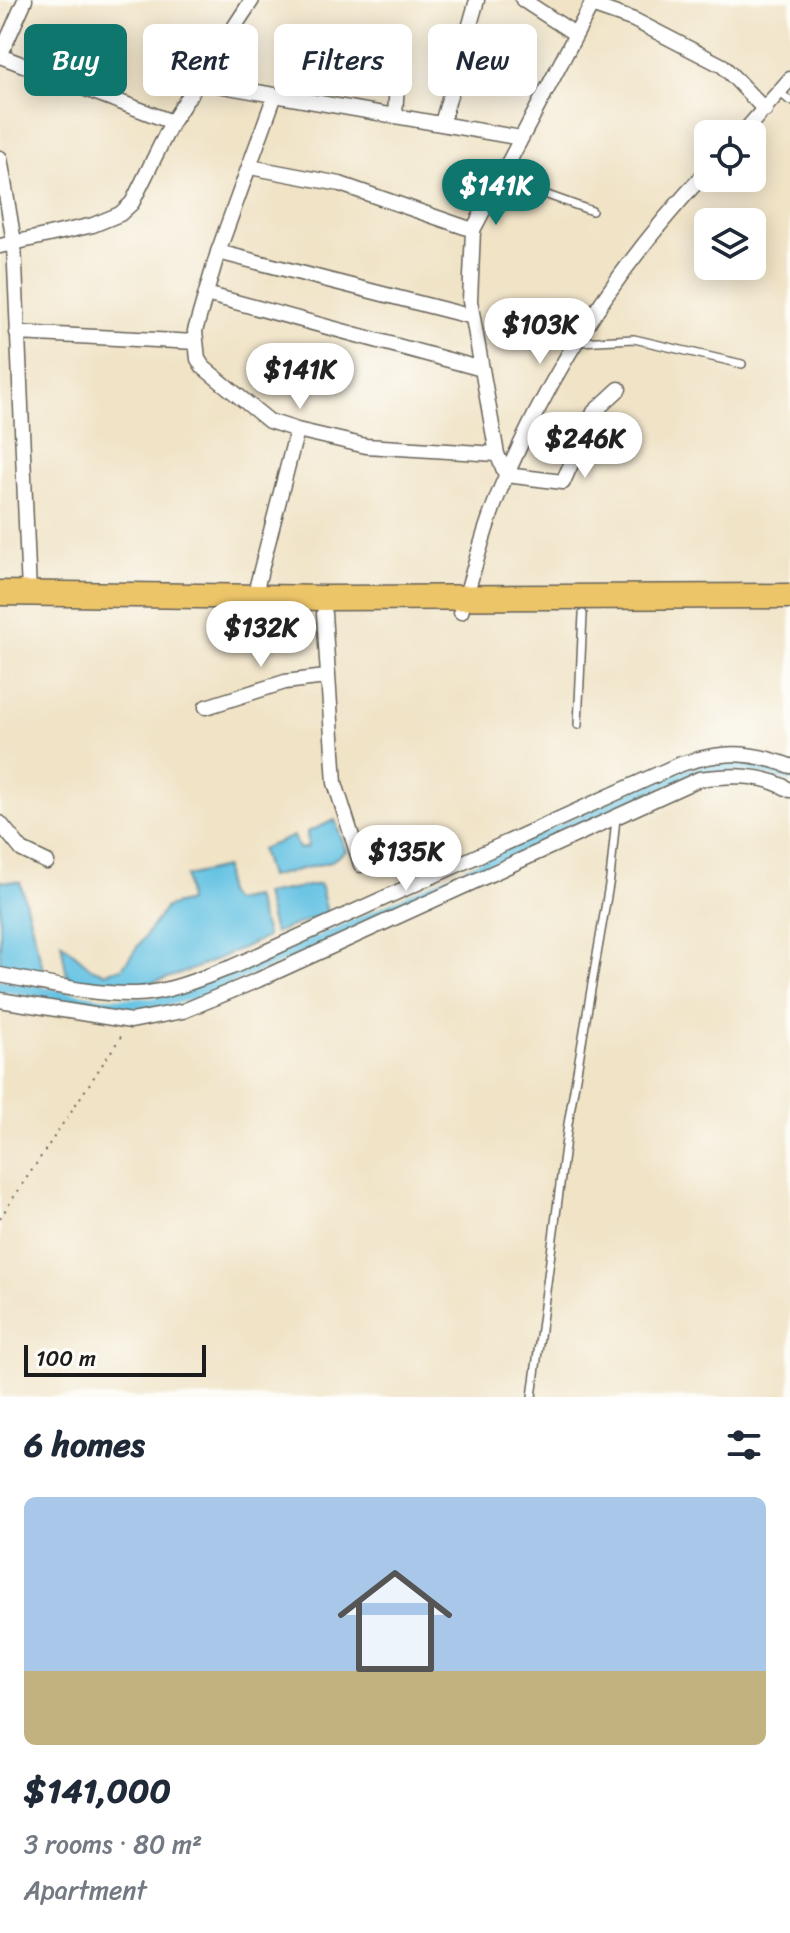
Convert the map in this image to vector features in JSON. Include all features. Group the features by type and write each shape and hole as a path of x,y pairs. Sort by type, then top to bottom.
{"highway":[{"path":"0,593 254,597 463,605 583,614 790,612"},
{"path":"0,609 324,613 463,605 790,596"}],"street":[{"path":"7,0 24,4 0,56 172,122"},
{"path":"442,123 477,0"},
{"path":"523,0 575,34"},
{"path":"233,24 245,2"},
{"path":"506,475 497,454 470,301 473,230 592,3 634,20 723,66 765,110"},
{"path":"755,120 784,96 790,79"},
{"path":"7,244 93,225 120,214 142,186 172,122 190,96"},
{"path":"275,96 218,252 195,331 203,367 269,421 297,430 366,446 497,454"},
{"path":"281,96 521,138"},
{"path":"395,115 396,96"},
{"path":"0,158 17,333 29,593"},
{"path":"250,167 340,184 473,230"},
{"path":"463,605 506,475 576,342 602,301 665,216 694,185"},
{"path":"218,252 473,317"},
{"path":"206,294 482,369"},
{"path":"17,333 196,342"},
{"path":"506,475 563,482 594,412 619,389"},
{"path":"254,597 297,430"},
{"path":"324,613 335,783 361,865"},
{"path":"206,707 285,682 326,677"},
{"path":"0,975 89,991 137,994 174,987 232,967 678,765 719,752 763,756 790,766"},
{"path":"0,1000 131,1021 183,1011 258,980 699,779 737,774 776,782 790,790"},
{"path":"0,823 22,850 47,862"}],"lane":[{"path":"500,178 592,211"},
{"path":"576,342 634,339 742,364"},
{"path":"578,725 583,614"},
{"path":"532,1397 568,1124 610,879 616,818"}],"path":[{"path":"0,1218 131,1021"}],"water":[{"path":"335,820 346,851 330,862 269,877 261,849 294,836 299,849 308,847 307,832"},
{"path":"225,867 226,893 232,901 254,897 267,937 169,978 143,984 117,987 91,984 67,976 61,942 91,968 104,973 122,968 166,907 188,901 186,876"},
{"path":"0,881 20,882 45,976 0,968"},
{"path":"320,884 327,913 274,933 264,894"}],"waterway":[{"path":"0,985 99,1003 153,1004 200,991 341,932 672,778 731,766 758,768 790,776"}]}
